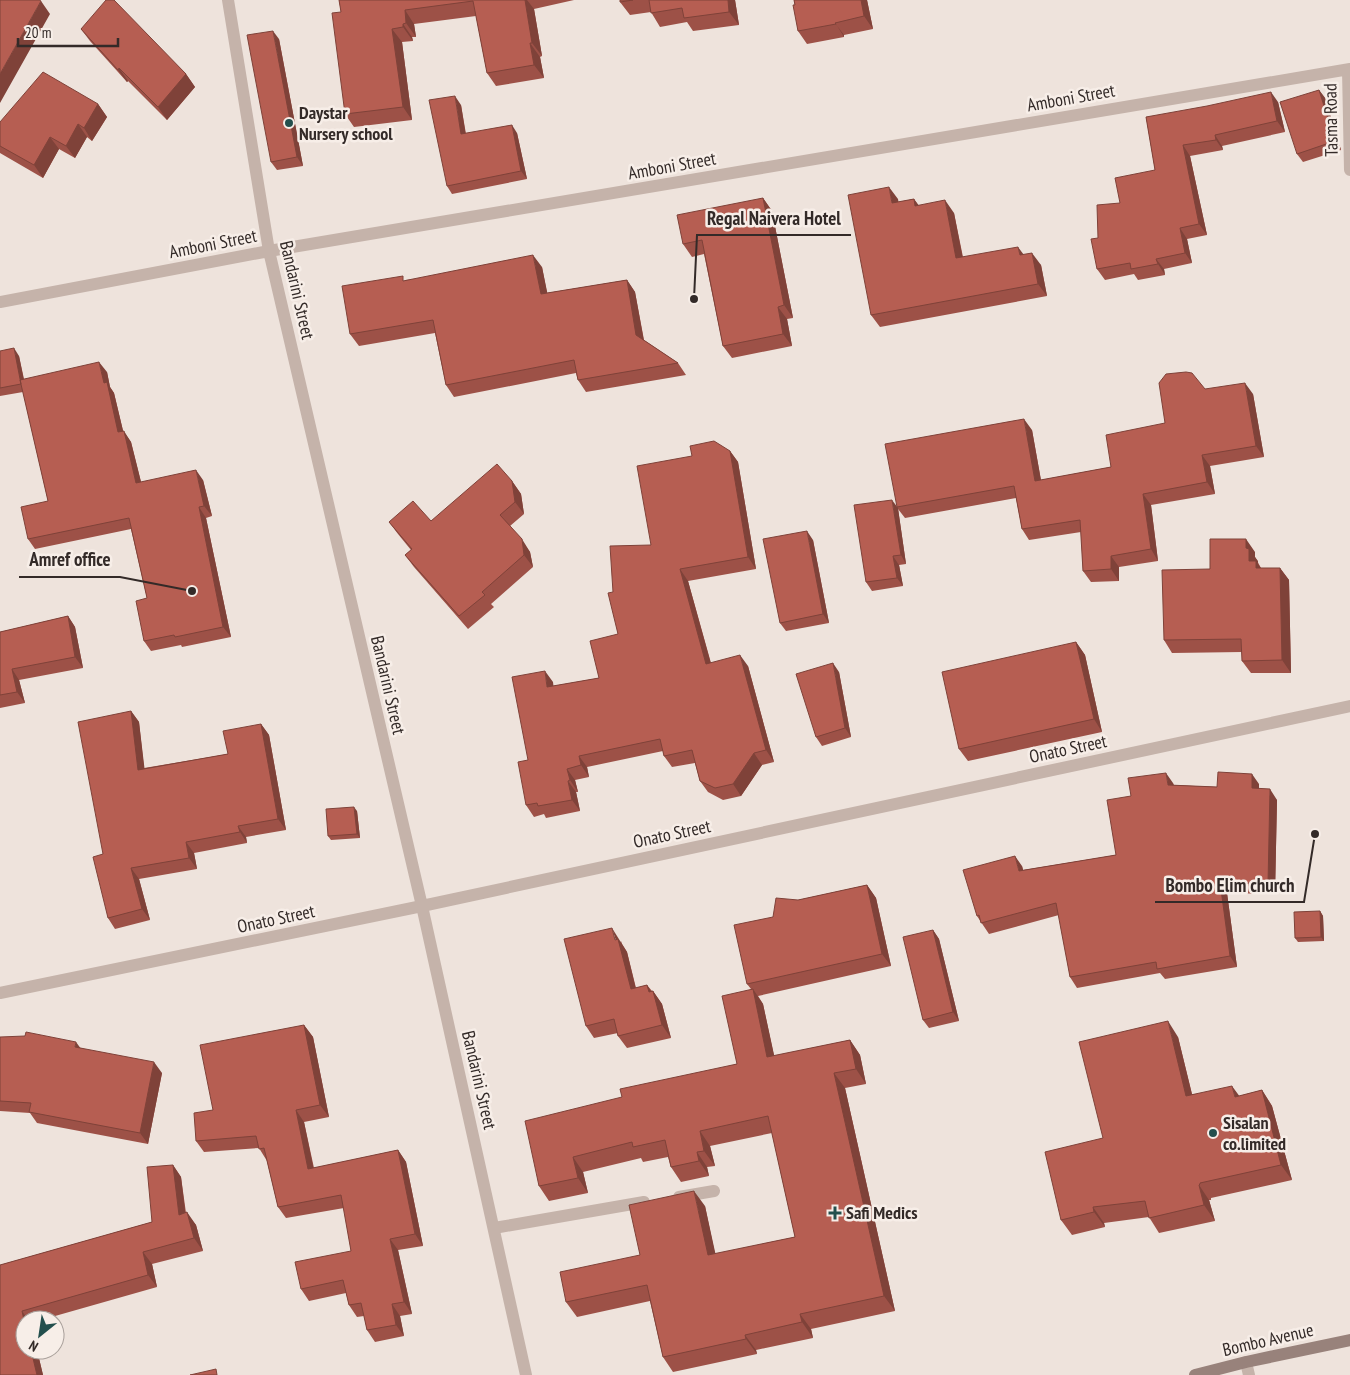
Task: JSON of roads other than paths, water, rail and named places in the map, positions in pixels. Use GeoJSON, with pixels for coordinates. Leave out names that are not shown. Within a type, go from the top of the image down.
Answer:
{"type":"FeatureCollection","features":[{"type":"Feature","properties":{"kind":"street","name":"Bandarini Street"},"geometry":{"type":"LineString","coordinates":[[228,0],[269,251],[422,906],[526,1375]]}},
{"type":"Feature","properties":{"kind":"street","name":"Amboni Street"},"geometry":{"type":"LineString","coordinates":[[0,302],[269,251],[1349,69]]}},
{"type":"Feature","properties":{"kind":"street","name":"Tasma Road"},"geometry":{"type":"LineString","coordinates":[[1349,69],[1350,170]]}},
{"type":"Feature","properties":{"kind":"street","name":"Onato Street"},"geometry":{"type":"LineString","coordinates":[[0,993],[422,906],[1350,706]]}},
{"type":"Feature","properties":{"kind":"street"},"geometry":{"type":"LineString","coordinates":[[494,1228],[714,1191]]}},
{"type":"Feature","properties":{"kind":"street","name":"Bombo Avenue"},"geometry":{"type":"LineString","coordinates":[[1194,1375],[1350,1340]]}},
{"type":"Feature","properties":{"kind":"street"},"geometry":{"type":"LineString","coordinates":[[1246,1362],[1250,1375]]}},
{"type":"Feature","properties":{"kind":"place","name":"Daystar Nursery school"},"geometry":{"type":"Point","coordinates":[289,123]}},
{"type":"Feature","properties":{"kind":"place","name":"Regal Naivera Hotel"},"geometry":{"type":"Point","coordinates":[694,299]}},
{"type":"Feature","properties":{"kind":"place","name":"Amref office"},"geometry":{"type":"Point","coordinates":[192,591]}},
{"type":"Feature","properties":{"kind":"place","name":"Bombo Elim church"},"geometry":{"type":"Point","coordinates":[1315,834]}},
{"type":"Feature","properties":{"kind":"place","name":"Sisalan co.limited"},"geometry":{"type":"Point","coordinates":[1213,1133]}},
{"type":"Feature","properties":{"kind":"place","name":"Safi Medics"},"geometry":{"type":"Point","coordinates":[835,1213]}}]}
